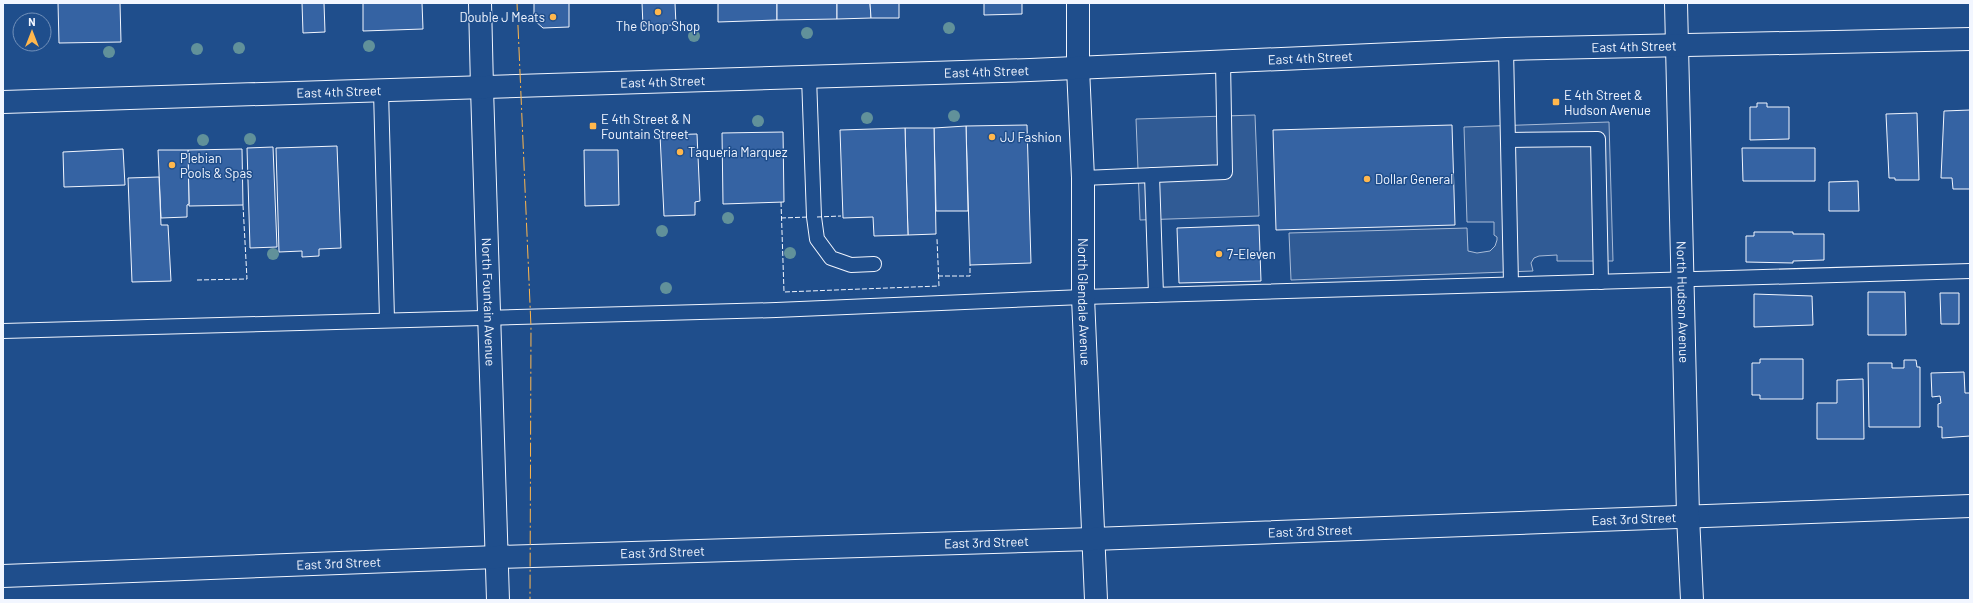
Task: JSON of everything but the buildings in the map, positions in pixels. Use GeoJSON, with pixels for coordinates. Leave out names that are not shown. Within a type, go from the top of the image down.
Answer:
{"type":"FeatureCollection","features":[{"type":"Feature","properties":{"kind":"street","name":"North Fountain Avenue"},"geometry":{"type":"LineString","coordinates":[[480,3],[498,600]]}},
{"type":"Feature","properties":{"kind":"street","name":"North Glendale Avenue"},"geometry":{"type":"LineString","coordinates":[[1078,3],[1078,68],[1083,178],[1083,297],[1096,600]]}},
{"type":"Feature","properties":{"kind":"street","name":"North Hudson Avenue"},"geometry":{"type":"LineString","coordinates":[[1676,3],[1688,516],[1692,600]]}},
{"type":"Feature","properties":{"kind":"street","name":"East 4th Street"},"geometry":{"type":"LineString","coordinates":[[3,102],[809,78],[1078,68],[1506,49],[1677,38],[1970,39]]}},
{"type":"Feature","properties":{"kind":"street","name":"East 3rd Street"},"geometry":{"type":"LineString","coordinates":[[3,576],[497,557],[1093,539],[1970,506]]}},
{"type":"Feature","properties":{"kind":"lane"},"geometry":{"type":"LineString","coordinates":[[1506,49],[1511,284]]}},
{"type":"Feature","properties":{"kind":"lane"},"geometry":{"type":"LineString","coordinates":[[1083,178],[1225,172],[1222,62]]}},
{"type":"Feature","properties":{"kind":"lane"},"geometry":{"type":"LineString","coordinates":[[809,78],[814,217],[817,239],[831,258],[851,265],[874,264]]}},
{"type":"Feature","properties":{"kind":"lane"},"geometry":{"type":"LineString","coordinates":[[381,90],[387,319]]}},
{"type":"Feature","properties":{"kind":"lane"},"geometry":{"type":"LineString","coordinates":[[1508,140],[1598,139],[1601,282]]}},
{"type":"Feature","properties":{"kind":"lane"},"geometry":{"type":"LineString","coordinates":[[1152,174],[1156,295]]}},
{"type":"Feature","properties":{"kind":"lane"},"geometry":{"type":"LineString","coordinates":[[3,331],[489,316],[776,310],[1083,297],[1970,271]]}},
{"type":"Feature","properties":{"kind":"shaded area"},"geometry":{"type":"Polygon","coordinates":[[[1255,115],[1259,216],[1140,220],[1136,119],[1255,115]]]}},
{"type":"Feature","properties":{"kind":"shaded area"},"geometry":{"type":"Polygon","coordinates":[[[1609,122],[1613,261],[1557,261],[1557,255],[1539,256],[1534,258],[1531,263],[1533,271],[1291,280],[1289,233],[1467,228],[1468,251],[1477,253],[1490,251],[1495,246],[1497,240],[1497,237],[1494,235],[1494,222],[1467,222],[1464,127],[1609,122]]]}},
{"type":"Feature","properties":{"kind":"fence"},"geometry":{"type":"LineString","coordinates":[[781,202],[784,292],[939,286],[937,239]]}},
{"type":"Feature","properties":{"kind":"fence"},"geometry":{"type":"LineString","coordinates":[[197,280],[247,279],[243,205]]}},
{"type":"Feature","properties":{"kind":"fence"},"geometry":{"type":"LineString","coordinates":[[817,217],[841,216]]}},
{"type":"Feature","properties":{"kind":"fence"},"geometry":{"type":"LineString","coordinates":[[781,218],[809,217]]}},
{"type":"Feature","properties":{"kind":"fence"},"geometry":{"type":"LineString","coordinates":[[938,276],[970,276],[970,265]]}},
{"type":"Feature","properties":{"kind":"power"},"geometry":{"type":"LineString","coordinates":[[517,3],[531,327],[530,600]]}},
{"type":"Feature","properties":{"kind":"place","name":"The Chop Shop"},"geometry":{"type":"Point","coordinates":[658,12]}},
{"type":"Feature","properties":{"kind":"place","name":"Double J Meats"},"geometry":{"type":"Point","coordinates":[553,17]}},
{"type":"Feature","properties":{"kind":"place","name":"E 4th Street & Hudson Avenue"},"geometry":{"type":"Point","coordinates":[1556,102]}},
{"type":"Feature","properties":{"kind":"place","name":"E 4th Street & N Fountain Street"},"geometry":{"type":"Point","coordinates":[593,126]}},
{"type":"Feature","properties":{"kind":"place","name":"JJ Fashion"},"geometry":{"type":"Point","coordinates":[992,137]}},
{"type":"Feature","properties":{"kind":"place","name":"Taqueria Marquez"},"geometry":{"type":"Point","coordinates":[680,152]}},
{"type":"Feature","properties":{"kind":"place","name":"Plebian Pools & Spas"},"geometry":{"type":"Point","coordinates":[172,165]}},
{"type":"Feature","properties":{"kind":"place","name":"Dollar General"},"geometry":{"type":"Point","coordinates":[1367,179]}},
{"type":"Feature","properties":{"kind":"place","name":"7-Eleven"},"geometry":{"type":"Point","coordinates":[1219,254]}}]}
